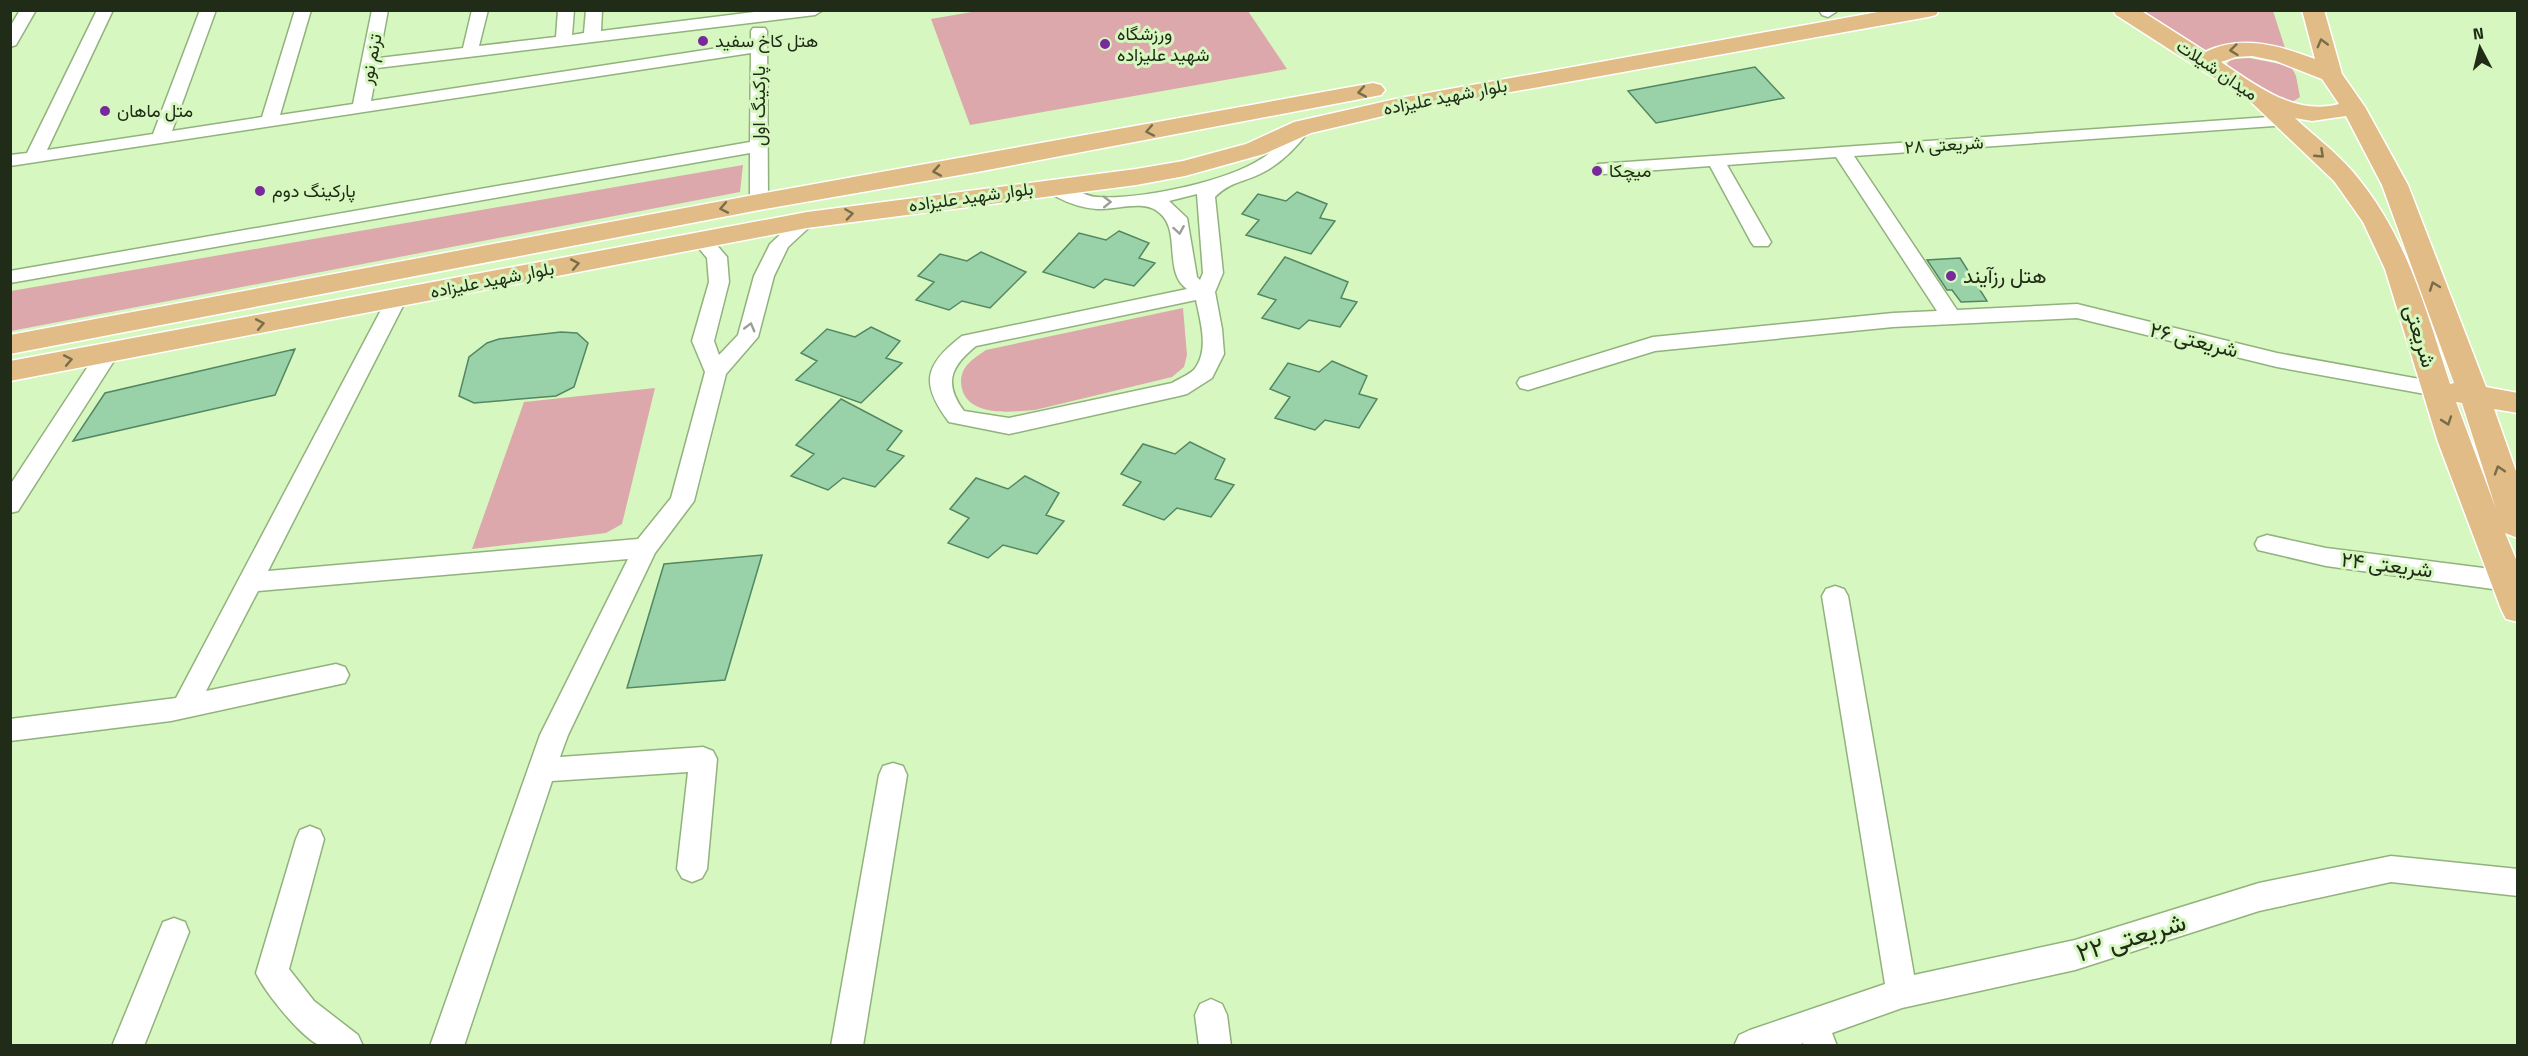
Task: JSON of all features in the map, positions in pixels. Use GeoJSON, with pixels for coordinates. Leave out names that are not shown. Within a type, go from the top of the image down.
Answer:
{"type":"FeatureCollection","features":[{"type":"Feature","properties":{"kind":"main road","name":"بلوار شهید علیزاده"},"geometry":{"type":"LineString","coordinates":[[10,371],[807,220],[1052,186],[1098,183],[1185,168],[1255,149],[1304,127],[1400,105],[1928,10]]}},
{"type":"Feature","properties":{"kind":"main road","name":"میدان شیلات"},"geometry":{"type":"LineString","coordinates":[[2124,10],[2205,61],[2261,100],[2304,113],[2323,114],[2344,111],[2353,107]]}},
{"type":"Feature","properties":{"kind":"main road"},"geometry":{"type":"LineString","coordinates":[[2313,10],[2330,74],[2353,107]]}},
{"type":"Feature","properties":{"kind":"main road","name":"بلوار شهید علیزاده"},"geometry":{"type":"LineString","coordinates":[[10,345],[759,202],[1312,101],[1829,11]]}},
{"type":"Feature","properties":{"kind":"main road"},"geometry":{"type":"LineString","coordinates":[[2205,61],[2224,51],[2257,50],[2289,57],[2330,74]]}},
{"type":"Feature","properties":{"kind":"main road","name":"شریعتی"},"geometry":{"type":"LineString","coordinates":[[2261,100],[2343,176],[2376,221],[2399,269],[2436,389],[2517,609]]}},
{"type":"Feature","properties":{"kind":"main road"},"geometry":{"type":"LineString","coordinates":[[1304,127],[1197,148],[1188,147],[1181,141],[1183,133],[1191,129],[1312,101]]}},
{"type":"Feature","properties":{"kind":"main road","name":"شریعتی"},"geometry":{"type":"LineString","coordinates":[[2353,107],[2395,185],[2470,384],[2517,526]]}},
{"type":"Feature","properties":{"kind":"main road"},"geometry":{"type":"LineString","coordinates":[[977,164],[1048,161],[1120,152],[1134,157],[1136,164],[1127,171],[1052,186]]}},
{"type":"Feature","properties":{"kind":"main road"},"geometry":{"type":"LineString","coordinates":[[2436,389],[2470,384],[2517,384]]}},
{"type":"Feature","properties":{"kind":"main road"},"geometry":{"type":"LineString","coordinates":[[2470,384],[2517,403]]}},
{"type":"Feature","properties":{"kind":"street"},"geometry":{"type":"LineString","coordinates":[[10,42],[28,10]]}},
{"type":"Feature","properties":{"kind":"street"},"geometry":{"type":"LineString","coordinates":[[34,158],[105,10]]}},
{"type":"Feature","properties":{"kind":"street"},"geometry":{"type":"LineString","coordinates":[[160,139],[208,10]]}},
{"type":"Feature","properties":{"kind":"street"},"geometry":{"type":"LineString","coordinates":[[269,122],[303,10]]}},
{"type":"Feature","properties":{"kind":"street","name":"ترنم نور"},"geometry":{"type":"LineString","coordinates":[[361,108],[380,10]]}},
{"type":"Feature","properties":{"kind":"street"},"geometry":{"type":"LineString","coordinates":[[470,51],[480,10]]}},
{"type":"Feature","properties":{"kind":"street"},"geometry":{"type":"LineString","coordinates":[[564,40],[567,10]]}},
{"type":"Feature","properties":{"kind":"street"},"geometry":{"type":"LineString","coordinates":[[592,37],[594,10]]}},
{"type":"Feature","properties":{"kind":"street"},"geometry":{"type":"LineString","coordinates":[[370,64],[759,14],[815,10]]}},
{"type":"Feature","properties":{"kind":"street","name":"پارکینگ اول"},"geometry":{"type":"LineString","coordinates":[[759,14],[759,202]]}},
{"type":"Feature","properties":{"kind":"street"},"geometry":{"type":"LineString","coordinates":[[10,161],[759,47]]}},
{"type":"Feature","properties":{"kind":"street","name":"شریعتی ۲۸"},"geometry":{"type":"LineString","coordinates":[[1604,168],[2283,122]]}},
{"type":"Feature","properties":{"kind":"street"},"geometry":{"type":"LineString","coordinates":[[1052,186],[1081,201],[1104,203],[1136,200],[1217,184],[1252,172],[1270,162],[1304,127]]}},
{"type":"Feature","properties":{"kind":"street"},"geometry":{"type":"LineString","coordinates":[[10,277],[759,146]]}},
{"type":"Feature","properties":{"kind":"street"},"geometry":{"type":"LineString","coordinates":[[1842,152],[1951,317]]}},
{"type":"Feature","properties":{"kind":"street"},"geometry":{"type":"LineString","coordinates":[[1716,160],[1761,242]]}},
{"type":"Feature","properties":{"kind":"street"},"geometry":{"type":"LineString","coordinates":[[1205,292],[969,341],[950,356],[940,377],[944,400],[957,417],[1009,426],[1179,389],[1204,373],[1213,354],[1212,329],[1205,292],[1213,273],[1205,196],[1217,184]]}},
{"type":"Feature","properties":{"kind":"street"},"geometry":{"type":"LineString","coordinates":[[1136,200],[1161,204],[1177,218],[1187,280],[1205,292]]}},
{"type":"Feature","properties":{"kind":"street"},"geometry":{"type":"LineString","coordinates":[[446,1046],[450,1040],[554,735],[645,548],[682,501],[716,372],[748,337],[764,276],[780,244],[807,220]]}},
{"type":"Feature","properties":{"kind":"street"},"geometry":{"type":"LineString","coordinates":[[702,240],[717,257],[719,282],[703,341],[716,372]]}},
{"type":"Feature","properties":{"kind":"street"},"geometry":{"type":"LineString","coordinates":[[185,707],[397,298]]}},
{"type":"Feature","properties":{"kind":"street","name":"شریعتی ۲۶"},"geometry":{"type":"LineString","coordinates":[[1528,383],[1653,344],[1893,320],[2078,311],[2277,360],[2436,389]]}},
{"type":"Feature","properties":{"kind":"street"},"geometry":{"type":"LineString","coordinates":[[10,505],[108,353]]}},
{"type":"Feature","properties":{"kind":"street","name":"شریعتی ۲۴"},"geometry":{"type":"LineString","coordinates":[[2267,544],[2326,558],[2507,581]]}},
{"type":"Feature","properties":{"kind":"street"},"geometry":{"type":"LineString","coordinates":[[251,582],[645,548]]}},
{"type":"Feature","properties":{"kind":"street"},"geometry":{"type":"LineString","coordinates":[[1835,596],[1902,993]]}},
{"type":"Feature","properties":{"kind":"street"},"geometry":{"type":"LineString","coordinates":[[10,730],[185,707],[336,675]]}},
{"type":"Feature","properties":{"kind":"street"},"geometry":{"type":"LineString","coordinates":[[542,770],[703,759],[692,869]]}},
{"type":"Feature","properties":{"kind":"street"},"geometry":{"type":"LineString","coordinates":[[847,1046],[893,775]]}},
{"type":"Feature","properties":{"kind":"street"},"geometry":{"type":"LineString","coordinates":[[310,839],[272,973],[303,1012],[347,1046]]}},
{"type":"Feature","properties":{"kind":"street","name":"شریعتی ۲۲"},"geometry":{"type":"LineString","coordinates":[[1750,1046],[1816,1035],[1902,993],[2075,955],[2259,897],[2391,869],[2517,884]]}},
{"type":"Feature","properties":{"kind":"street"},"geometry":{"type":"LineString","coordinates":[[128,1046],[174,932]]}},
{"type":"Feature","properties":{"kind":"shaded area","name":"ورزشگاه شهید علیزاده"},"geometry":{"type":"Polygon","coordinates":[[[983,10],[1248,11],[1287,69],[970,125],[931,19],[983,10]]]}},
{"type":"Feature","properties":{"kind":"shaded area"},"geometry":{"type":"Polygon","coordinates":[[[2132,11],[2273,11],[2287,54],[2254,45],[2231,44],[2209,48],[2199,54],[2132,11]]]}},
{"type":"Feature","properties":{"kind":"shaded area"},"geometry":{"type":"Polygon","coordinates":[[[2249,58],[2291,66],[2296,76],[2300,97],[2291,102],[2276,99],[2246,83],[2226,65],[2231,59],[2249,58]]]}},
{"type":"Feature","properties":{"kind":"shaded area"},"geometry":{"type":"Polygon","coordinates":[[[743,165],[740,192],[11,331],[11,291],[743,165]]]}},
{"type":"Feature","properties":{"kind":"shaded area"},"geometry":{"type":"Polygon","coordinates":[[[1183,308],[1187,355],[1184,367],[1172,377],[1025,411],[989,410],[970,402],[964,394],[961,382],[963,372],[969,363],[986,350],[1183,308]]]}},
{"type":"Feature","properties":{"kind":"shaded area"},"geometry":{"type":"Polygon","coordinates":[[[655,388],[622,524],[606,533],[472,549],[524,402],[655,388]]]}},
{"type":"Feature","properties":{"kind":"building"},"geometry":{"type":"Polygon","coordinates":[[[1755,67],[1784,98],[1656,123],[1628,91],[1755,67]]]}},
{"type":"Feature","properties":{"kind":"building"},"geometry":{"type":"Polygon","coordinates":[[[1297,192],[1327,204],[1320,218],[1335,221],[1311,254],[1246,235],[1259,220],[1242,214],[1258,194],[1286,201],[1297,192]]]}},
{"type":"Feature","properties":{"kind":"building"},"geometry":{"type":"Polygon","coordinates":[[[1119,231],[1149,243],[1139,258],[1155,263],[1134,286],[1105,279],[1094,288],[1043,272],[1079,233],[1106,240],[1119,231]]]}},
{"type":"Feature","properties":{"kind":"building"},"geometry":{"type":"Polygon","coordinates":[[[981,252],[1026,272],[990,308],[962,301],[949,310],[916,300],[934,282],[918,276],[940,254],[967,261],[981,252]]]}},
{"type":"Feature","properties":{"kind":"building"},"geometry":{"type":"Polygon","coordinates":[[[1285,257],[1348,282],[1341,298],[1357,302],[1340,327],[1309,320],[1299,329],[1262,318],[1276,300],[1258,294],[1285,257]]]}},
{"type":"Feature","properties":{"kind":"building","name":"هتل رزآیند"},"geometry":{"type":"Polygon","coordinates":[[[1960,258],[1987,301],[1961,302],[1952,290],[1947,290],[1927,260],[1960,258]]]}},
{"type":"Feature","properties":{"kind":"building"},"geometry":{"type":"Polygon","coordinates":[[[871,327],[900,341],[886,358],[902,363],[861,403],[796,380],[817,361],[801,353],[827,329],[855,337],[871,327]]]}},
{"type":"Feature","properties":{"kind":"building"},"geometry":{"type":"Polygon","coordinates":[[[561,332],[577,333],[588,343],[574,387],[556,396],[474,403],[459,396],[469,357],[487,343],[499,339],[561,332]]]}},
{"type":"Feature","properties":{"kind":"building"},"geometry":{"type":"Polygon","coordinates":[[[295,349],[275,395],[73,441],[105,393],[295,349]]]}},
{"type":"Feature","properties":{"kind":"building"},"geometry":{"type":"Polygon","coordinates":[[[1332,361],[1367,376],[1359,394],[1377,399],[1359,428],[1325,420],[1315,430],[1275,418],[1290,397],[1270,389],[1288,363],[1319,372],[1332,361]]]}},
{"type":"Feature","properties":{"kind":"building"},"geometry":{"type":"Polygon","coordinates":[[[841,399],[902,431],[887,450],[904,456],[875,487],[843,478],[828,490],[791,476],[814,454],[796,445],[841,399]]]}},
{"type":"Feature","properties":{"kind":"building"},"geometry":{"type":"Polygon","coordinates":[[[1190,442],[1225,459],[1215,479],[1234,485],[1211,517],[1177,508],[1164,520],[1123,505],[1141,482],[1121,474],[1143,444],[1175,454],[1190,442]]]}},
{"type":"Feature","properties":{"kind":"building"},"geometry":{"type":"Polygon","coordinates":[[[1025,476],[1059,493],[1046,515],[1064,521],[1037,554],[1003,545],[988,558],[948,543],[969,518],[950,509],[976,478],[1008,489],[1025,476]]]}},
{"type":"Feature","properties":{"kind":"building"},"geometry":{"type":"Polygon","coordinates":[[[762,555],[725,680],[627,688],[664,564],[762,555]]]}},
{"type":"Feature","properties":{"kind":"place","name":"هتل کاخ سفید"},"geometry":{"type":"Point","coordinates":[703,41]}},
{"type":"Feature","properties":{"kind":"place","name":"ورزشگاه شهید علیزاده"},"geometry":{"type":"Point","coordinates":[1105,44]}},
{"type":"Feature","properties":{"kind":"place","name":"متل ماهان"},"geometry":{"type":"Point","coordinates":[105,111]}},
{"type":"Feature","properties":{"kind":"place","name":"میچکا"},"geometry":{"type":"Point","coordinates":[1597,171]}},
{"type":"Feature","properties":{"kind":"place","name":"پارکینگ دوم"},"geometry":{"type":"Point","coordinates":[260,191]}},
{"type":"Feature","properties":{"kind":"place","name":"هتل رزآیند"},"geometry":{"type":"Point","coordinates":[1951,276]}}]}
